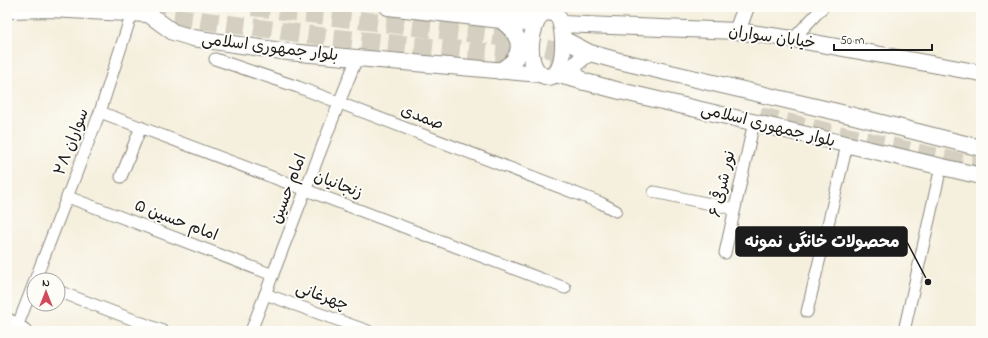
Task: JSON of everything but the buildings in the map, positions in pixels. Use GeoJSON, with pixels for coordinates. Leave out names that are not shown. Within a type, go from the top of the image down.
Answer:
{"type":"FeatureCollection","features":[{"type":"Feature","properties":{"kind":"main road"},"geometry":{"type":"LineString","coordinates":[[388,7],[447,10],[498,18],[538,16],[531,43],[532,56],[535,67],[547,74],[559,70],[561,64],[562,32]]}},
{"type":"Feature","properties":{"kind":"main road","name":"بلوار جمهوری اسلامی"},"geometry":{"type":"LineString","coordinates":[[510,7],[538,16],[551,12],[557,16],[562,32],[590,53],[981,148]]}},
{"type":"Feature","properties":{"kind":"main road"},"geometry":{"type":"LineString","coordinates":[[737,31],[746,7]]}},
{"type":"Feature","properties":{"kind":"main road"},"geometry":{"type":"LineString","coordinates":[[7,9],[50,8],[139,13]]}},
{"type":"Feature","properties":{"kind":"main road","name":"بلوار جمهوری اسلامی"},"geometry":{"type":"LineString","coordinates":[[139,13],[172,32],[193,38],[288,52],[547,74],[981,176]]}},
{"type":"Feature","properties":{"kind":"main road"},"geometry":{"type":"LineString","coordinates":[[498,18],[509,26],[519,41],[518,53],[511,64],[499,71]]}},
{"type":"Feature","properties":{"kind":"main road","name":"خیابان سواران"},"geometry":{"type":"LineString","coordinates":[[562,32],[737,31],[793,39],[981,73]]}},
{"type":"Feature","properties":{"kind":"main road"},"geometry":{"type":"LineString","coordinates":[[584,82],[578,78],[575,67],[577,62],[590,53]]}},
{"type":"Feature","properties":{"kind":"street"},"geometry":{"type":"LineString","coordinates":[[793,39],[823,7]]}},
{"type":"Feature","properties":{"kind":"street","name":"سواران ۲۸"},"geometry":{"type":"LineString","coordinates":[[38,272],[139,13]]}},
{"type":"Feature","properties":{"kind":"street","name":"صمدی"},"geometry":{"type":"LineString","coordinates":[[215,58],[298,87],[601,203],[616,211]]}},
{"type":"Feature","properties":{"kind":"street","name":"امام حسین"},"geometry":{"type":"LineString","coordinates":[[251,331],[357,58]]}},
{"type":"Feature","properties":{"kind":"street","name":"زنجانیان"},"geometry":{"type":"LineString","coordinates":[[100,112],[565,288]]}},
{"type":"Feature","properties":{"kind":"street","name":"نور شرقی ۶"},"geometry":{"type":"LineString","coordinates":[[724,253],[754,122]]}},
{"type":"Feature","properties":{"kind":"street"},"geometry":{"type":"LineString","coordinates":[[121,177],[141,127]]}},
{"type":"Feature","properties":{"kind":"street"},"geometry":{"type":"LineString","coordinates":[[807,312],[847,145]]}},
{"type":"Feature","properties":{"kind":"street"},"geometry":{"type":"LineString","coordinates":[[904,331],[941,167]]}},
{"type":"Feature","properties":{"kind":"street"},"geometry":{"type":"LineString","coordinates":[[654,192],[734,209]]}},
{"type":"Feature","properties":{"kind":"street","name":"امام حسین ۵"},"geometry":{"type":"LineString","coordinates":[[68,197],[273,275]]}},
{"type":"Feature","properties":{"kind":"street"},"geometry":{"type":"LineString","coordinates":[[66,294],[163,331]]}},
{"type":"Feature","properties":{"kind":"street","name":"چهرغانی"},"geometry":{"type":"LineString","coordinates":[[265,294],[368,331]]}},
{"type":"Feature","properties":{"kind":"street"},"geometry":{"type":"LineString","coordinates":[[16,326],[26,303]]}},
{"type":"Feature","properties":{"kind":"tunnel"},"geometry":{"type":"LineString","coordinates":[[252,7],[507,38],[597,62]]}},
{"type":"Feature","properties":{"kind":"tunnel"},"geometry":{"type":"LineString","coordinates":[[147,13],[327,37],[505,54],[575,73]]}},
{"type":"Feature","properties":{"kind":"tunnel"},"geometry":{"type":"LineString","coordinates":[[760,116],[981,167]]}},
{"type":"Feature","properties":{"kind":"place","name":"محصولات خانگی نمونه"},"geometry":{"type":"Point","coordinates":[928,282]}}]}
